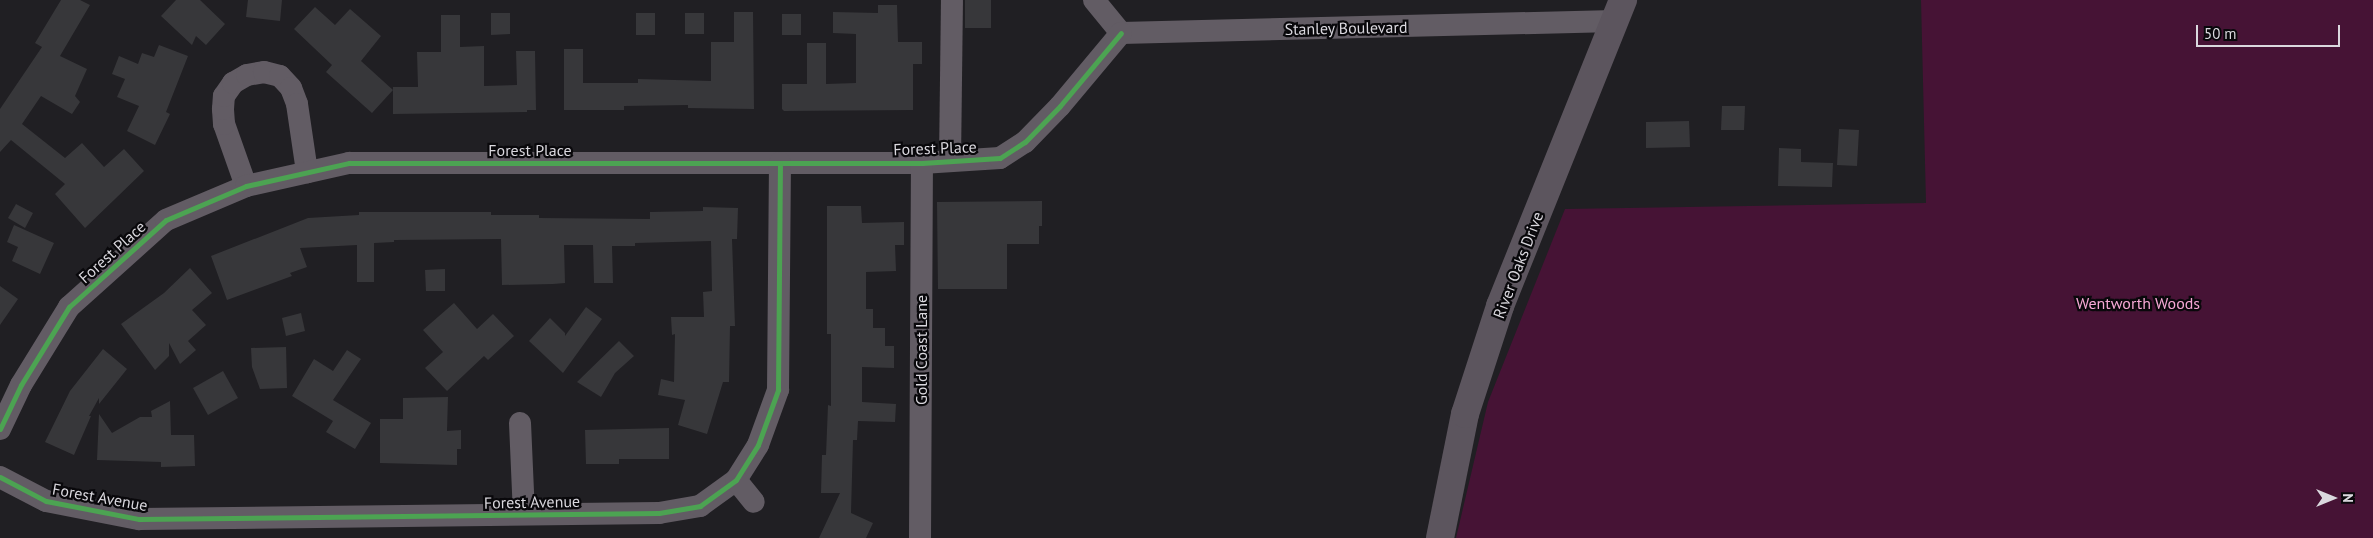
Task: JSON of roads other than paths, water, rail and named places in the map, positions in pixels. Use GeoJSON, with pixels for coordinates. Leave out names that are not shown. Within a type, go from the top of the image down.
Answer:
{"type":"FeatureCollection","features":[{"type":"Feature","properties":{"kind":"main road","name":"River Oaks Drive"},"geometry":{"type":"LineString","coordinates":[[1440,538],[1465,414],[1500,306],[1619,11]]}},
{"type":"Feature","properties":{"kind":"street"},"geometry":{"type":"LineString","coordinates":[[950,161],[952,0]]}},
{"type":"Feature","properties":{"kind":"street"},"geometry":{"type":"LineString","coordinates":[[1094,0],[1121,33]]}},
{"type":"Feature","properties":{"kind":"street","name":"Stanley Boulevard"},"geometry":{"type":"LineString","coordinates":[[1121,33],[1619,11]]}},
{"type":"Feature","properties":{"kind":"street","name":"Forest Place"},"geometry":{"type":"LineString","coordinates":[[0,429],[21,385],[69,307],[166,220],[246,186],[349,163],[922,163],[1000,158],[1025,142],[1060,106],[1121,33]]}},
{"type":"Feature","properties":{"kind":"street"},"geometry":{"type":"LineString","coordinates":[[246,186],[224,124],[223,109],[224,96],[233,82],[247,75],[264,72],[280,76],[291,88],[297,104],[307,172]]}},
{"type":"Feature","properties":{"kind":"street","name":"Forest Avenue"},"geometry":{"type":"LineString","coordinates":[[0,477],[46,501],[139,519],[659,513],[700,506],[736,480],[758,445],[778,390],[780,163]]}},
{"type":"Feature","properties":{"kind":"street","name":"Gold Coast Lane"},"geometry":{"type":"LineString","coordinates":[[920,538],[922,163]]}},
{"type":"Feature","properties":{"kind":"street"},"geometry":{"type":"LineString","coordinates":[[520,423],[524,514]]}},
{"type":"Feature","properties":{"kind":"street"},"geometry":{"type":"LineString","coordinates":[[736,480],[754,502]]}},
{"type":"Feature","properties":{"kind":"park label","name":"Wentworth Woods"},"geometry":{"type":"Point","coordinates":[2138,303]}}]}
